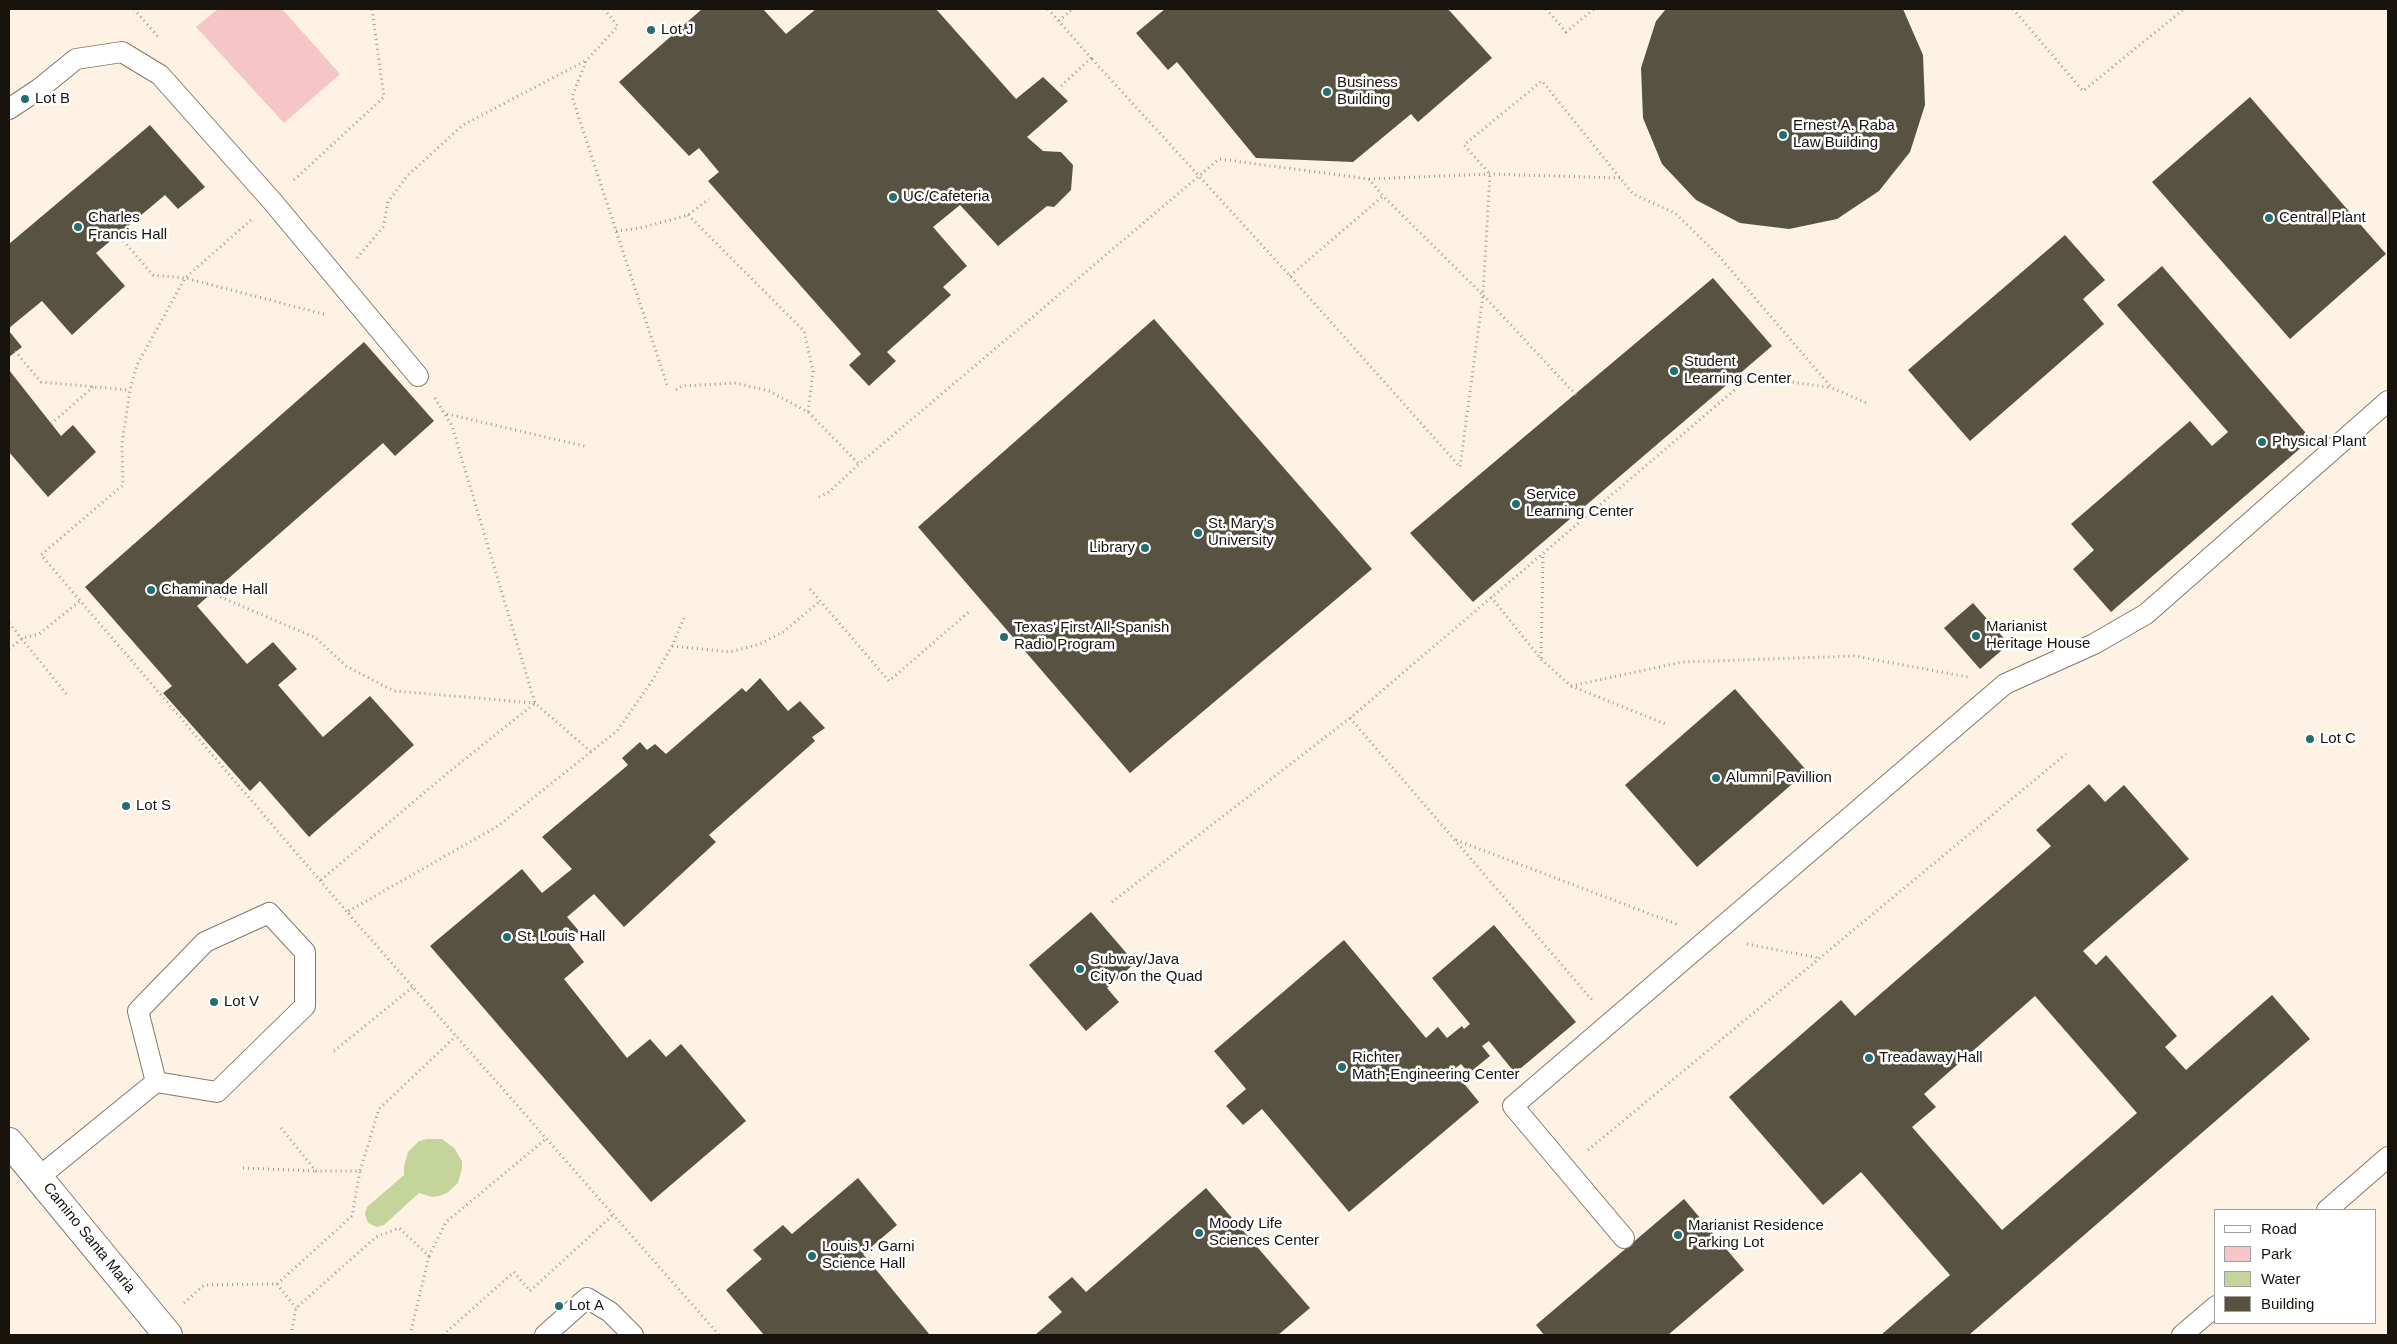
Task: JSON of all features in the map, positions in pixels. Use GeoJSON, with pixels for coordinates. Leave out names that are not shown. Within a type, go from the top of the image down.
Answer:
{"type":"FeatureCollection","features":[{"type":"Feature","properties":{"kind":"street","name":"Camino Santa Maria"},"geometry":{"type":"LineString","coordinates":[[9,1142],[164,1330]]}},
{"type":"Feature","properties":{"kind":"lane"},"geometry":{"type":"LineString","coordinates":[[9,109],[39,89],[76,59],[122,52],[160,75],[272,201],[418,376]]}},
{"type":"Feature","properties":{"kind":"lane"},"geometry":{"type":"LineString","coordinates":[[1624,1238],[1564,1169],[1513,1106],[2005,684],[2094,644],[2146,614],[2388,401]]}},
{"type":"Feature","properties":{"kind":"lane"},"geometry":{"type":"LineString","coordinates":[[39,1177],[156,1082],[217,1092],[305,1006],[305,952],[269,914],[205,942],[138,1011],[156,1082]]}},
{"type":"Feature","properties":{"kind":"lane"},"geometry":{"type":"LineString","coordinates":[[2328,1209],[2388,1157]]}},
{"type":"Feature","properties":{"kind":"lane"},"geometry":{"type":"LineString","coordinates":[[545,1335],[587,1298],[610,1312],[633,1335]]}},
{"type":"Feature","properties":{"kind":"lane"},"geometry":{"type":"LineString","coordinates":[[2182,1335],[2214,1308]]}},
{"type":"Feature","properties":{"kind":"path"},"geometry":{"type":"LineString","coordinates":[[372,9],[384,97],[272,201],[185,278],[137,364],[130,390],[122,444],[123,485],[41,555],[347,912],[719,1335]]}},
{"type":"Feature","properties":{"kind":"path"},"geometry":{"type":"LineString","coordinates":[[338,281],[383,227],[388,202],[407,176],[463,125],[586,61],[618,26],[604,9]]}},
{"type":"Feature","properties":{"kind":"path"},"geometry":{"type":"LineString","coordinates":[[1048,9],[1460,467],[1483,295],[1490,174],[1464,145],[1542,81],[1633,194],[1675,213],[1718,255],[1832,388]]}},
{"type":"Feature","properties":{"kind":"path"},"geometry":{"type":"LineString","coordinates":[[1059,21],[1072,9]]}},
{"type":"Feature","properties":{"kind":"path"},"geometry":{"type":"LineString","coordinates":[[1546,9],[1566,32],[1594,9]]}},
{"type":"Feature","properties":{"kind":"path"},"geometry":{"type":"LineString","coordinates":[[2013,9],[2083,91],[2184,9]]}},
{"type":"Feature","properties":{"kind":"path"},"geometry":{"type":"LineString","coordinates":[[1059,88],[1091,58]]}},
{"type":"Feature","properties":{"kind":"path"},"geometry":{"type":"LineString","coordinates":[[586,61],[572,97],[667,385]]}},
{"type":"Feature","properties":{"kind":"path"},"geometry":{"type":"LineString","coordinates":[[819,498],[1219,159],[1369,179],[1490,174],[1620,178]]}},
{"type":"Feature","properties":{"kind":"path"},"geometry":{"type":"LineString","coordinates":[[1369,179],[1383,196],[1483,295],[1576,395]]}},
{"type":"Feature","properties":{"kind":"path"},"geometry":{"type":"LineString","coordinates":[[1290,276],[1383,196]]}},
{"type":"Feature","properties":{"kind":"path"},"geometry":{"type":"LineString","coordinates":[[616,230],[640,228],[688,215],[709,199]]}},
{"type":"Feature","properties":{"kind":"path"},"geometry":{"type":"LineString","coordinates":[[688,215],[804,331],[813,371],[808,412]]}},
{"type":"Feature","properties":{"kind":"path"},"geometry":{"type":"LineString","coordinates":[[120,237],[153,275],[185,278],[380,329]]}},
{"type":"Feature","properties":{"kind":"path"},"geometry":{"type":"LineString","coordinates":[[16,351],[41,382],[130,390]]}},
{"type":"Feature","properties":{"kind":"path"},"geometry":{"type":"LineString","coordinates":[[1112,902],[1350,718],[1751,376],[1832,388],[1869,404]]}},
{"type":"Feature","properties":{"kind":"path"},"geometry":{"type":"LineString","coordinates":[[676,390],[682,386],[736,383],[768,392],[808,412],[859,464]]}},
{"type":"Feature","properties":{"kind":"path"},"geometry":{"type":"LineString","coordinates":[[51,424],[94,386]]}},
{"type":"Feature","properties":{"kind":"path"},"geometry":{"type":"LineString","coordinates":[[588,447],[446,414],[452,426],[535,703],[591,752]]}},
{"type":"Feature","properties":{"kind":"path"},"geometry":{"type":"LineString","coordinates":[[1541,659],[1543,554]]}},
{"type":"Feature","properties":{"kind":"path"},"geometry":{"type":"LineString","coordinates":[[810,589],[888,681],[971,610]]}},
{"type":"Feature","properties":{"kind":"path"},"geometry":{"type":"LineString","coordinates":[[211,593],[316,638],[346,666],[394,690],[535,703]]}},
{"type":"Feature","properties":{"kind":"path"},"geometry":{"type":"LineString","coordinates":[[1491,597],[1541,659],[1570,686],[1668,725]]}},
{"type":"Feature","properties":{"kind":"path"},"geometry":{"type":"LineString","coordinates":[[9,650],[23,638],[39,634],[80,601]]}},
{"type":"Feature","properties":{"kind":"path"},"geometry":{"type":"LineString","coordinates":[[672,646],[730,652],[760,644],[783,632],[820,601]]}},
{"type":"Feature","properties":{"kind":"path"},"geometry":{"type":"LineString","coordinates":[[347,912],[498,826],[618,731],[652,681],[672,646],[684,618]]}},
{"type":"Feature","properties":{"kind":"path"},"geometry":{"type":"LineString","coordinates":[[9,623],[68,696]]}},
{"type":"Feature","properties":{"kind":"path"},"geometry":{"type":"LineString","coordinates":[[1570,686],[1682,662],[1855,656],[2005,684]]}},
{"type":"Feature","properties":{"kind":"path"},"geometry":{"type":"LineString","coordinates":[[321,880],[450,770],[535,703]]}},
{"type":"Feature","properties":{"kind":"path"},"geometry":{"type":"LineString","coordinates":[[1350,718],[1610,1021]]}},
{"type":"Feature","properties":{"kind":"path"},"geometry":{"type":"LineString","coordinates":[[1564,1169],[2066,754]]}},
{"type":"Feature","properties":{"kind":"path"},"geometry":{"type":"LineString","coordinates":[[1455,840],[1712,937],[1819,958]]}},
{"type":"Feature","properties":{"kind":"path"},"geometry":{"type":"LineString","coordinates":[[334,1051],[413,987]]}},
{"type":"Feature","properties":{"kind":"path"},"geometry":{"type":"LineString","coordinates":[[164,1330],[204,1285],[277,1284],[352,1216],[360,1171],[379,1110],[456,1036]]}},
{"type":"Feature","properties":{"kind":"path"},"geometry":{"type":"LineString","coordinates":[[281,1128],[316,1171]]}},
{"type":"Feature","properties":{"kind":"path"},"geometry":{"type":"LineString","coordinates":[[410,1335],[429,1256],[446,1222],[546,1138]]}},
{"type":"Feature","properties":{"kind":"path"},"geometry":{"type":"LineString","coordinates":[[242,1168],[360,1171]]}},
{"type":"Feature","properties":{"kind":"path"},"geometry":{"type":"LineString","coordinates":[[443,1335],[514,1272],[530,1291],[614,1214]]}},
{"type":"Feature","properties":{"kind":"path"},"geometry":{"type":"LineString","coordinates":[[291,1335],[296,1308],[376,1237],[399,1228],[429,1256]]}},
{"type":"Feature","properties":{"kind":"path"},"geometry":{"type":"LineString","coordinates":[[277,1284],[296,1308]]}},
{"type":"Feature","properties":{"kind":"green space"},"geometry":{"type":"Polygon","coordinates":[[[218,9],[282,9],[340,74],[284,123],[196,27],[218,9]]]}},
{"type":"Feature","properties":{"kind":"water"},"geometry":{"type":"Polygon","coordinates":[[[442,1139],[454,1148],[462,1161],[458,1183],[447,1193],[439,1196],[432,1197],[419,1193],[384,1225],[377,1227],[368,1223],[365,1214],[367,1207],[404,1175],[404,1166],[408,1152],[419,1141],[442,1139]]]}},
{"type":"Feature","properties":{"kind":"building","name":"UC/Cafeteria"},"geometry":{"type":"Polygon","coordinates":[[[702,9],[763,9],[786,34],[816,9],[936,9],[1016,99],[1043,77],[1068,101],[1027,137],[1043,151],[1061,152],[1073,165],[1071,190],[1054,207],[1047,206],[998,246],[960,205],[933,227],[967,266],[943,287],[951,295],[887,352],[896,361],[869,386],[849,365],[861,354],[708,181],[719,172],[699,148],[689,156],[619,82],[702,9]]]}},
{"type":"Feature","properties":{"kind":"building","name":"Business Building"},"geometry":{"type":"Polygon","coordinates":[[[1165,9],[1448,9],[1492,58],[1418,122],[1411,114],[1353,162],[1256,158],[1177,62],[1168,70],[1136,33],[1165,9]]]}},
{"type":"Feature","properties":{"kind":"building","name":"Ernest A. Raba Law Building"},"geometry":{"type":"Polygon","coordinates":[[[1666,9],[1903,9],[1923,55],[1925,105],[1910,152],[1879,191],[1837,219],[1789,229],[1740,223],[1696,200],[1662,164],[1643,118],[1641,68],[1656,21],[1666,9]]]}},
{"type":"Feature","properties":{"kind":"building","name":"Central Plant"},"geometry":{"type":"Polygon","coordinates":[[[2250,97],[2386,254],[2290,339],[2152,182],[2250,97]]]}},
{"type":"Feature","properties":{"kind":"building","name":"Charles Francis Hall"},"geometry":{"type":"Polygon","coordinates":[[[150,125],[205,187],[178,209],[165,195],[96,253],[125,286],[72,335],[42,301],[9,328],[9,244],[150,125]]]}},
{"type":"Feature","properties":{"kind":"building"},"geometry":{"type":"Polygon","coordinates":[[[2065,235],[2105,280],[2083,299],[2104,324],[1970,441],[1908,370],[2065,235]]]}},
{"type":"Feature","properties":{"kind":"building","name":"Physical Plant"},"geometry":{"type":"Polygon","coordinates":[[[2162,266],[2311,439],[2111,612],[2073,569],[2094,550],[2071,524],[2190,421],[2212,446],[2228,432],[2117,305],[2162,266]]]}},
{"type":"Feature","properties":{"kind":"building"},"geometry":{"type":"Polygon","coordinates":[[[1713,278],[1772,346],[1473,602],[1410,533],[1713,278]]]}},
{"type":"Feature","properties":{"kind":"building","name":"Library"},"geometry":{"type":"Polygon","coordinates":[[[1154,319],[1372,569],[1130,773],[918,527],[1154,319]]]}},
{"type":"Feature","properties":{"kind":"building"},"geometry":{"type":"Polygon","coordinates":[[[9,331],[22,347],[9,357],[9,331]]]}},
{"type":"Feature","properties":{"kind":"building","name":"Chaminade Hall"},"geometry":{"type":"Polygon","coordinates":[[[364,342],[434,421],[395,456],[383,443],[197,606],[247,664],[273,642],[297,669],[278,685],[323,737],[370,696],[414,745],[309,837],[260,781],[250,791],[163,693],[172,686],[85,587],[364,342]]]}},
{"type":"Feature","properties":{"kind":"building"},"geometry":{"type":"Polygon","coordinates":[[[9,370],[61,436],[73,425],[96,452],[48,497],[9,452],[9,370]]]}},
{"type":"Feature","properties":{"kind":"building","name":"Marianist Heritage House"},"geometry":{"type":"Polygon","coordinates":[[[1973,603],[2009,644],[1980,669],[1944,628],[1973,603]]]}},
{"type":"Feature","properties":{"kind":"building","name":"St. Louis Hall"},"geometry":{"type":"Polygon","coordinates":[[[760,678],[788,711],[800,701],[825,728],[812,737],[815,741],[709,835],[716,842],[624,927],[594,894],[567,917],[579,931],[568,942],[584,962],[564,979],[627,1058],[650,1039],[666,1057],[681,1044],[746,1121],[651,1202],[430,946],[522,869],[542,893],[572,869],[542,837],[628,765],[622,758],[640,742],[647,750],[655,744],[666,754],[742,688],[746,692],[760,678]]]}},
{"type":"Feature","properties":{"kind":"building","name":"Alumni Pavillion"},"geometry":{"type":"Polygon","coordinates":[[[1735,689],[1807,771],[1697,867],[1625,785],[1735,689]]]}},
{"type":"Feature","properties":{"kind":"building","name":"Treadaway Hall"},"geometry":{"type":"Polygon","coordinates":[[[2089,784],[2105,802],[2124,785],[2189,859],[2083,951],[2096,965],[2106,955],[2177,1036],[2165,1047],[2186,1070],[2272,995],[2310,1039],[1969,1335],[1881,1335],[1950,1275],[1861,1172],[1823,1205],[1729,1097],[1841,1000],[1855,1016],[2051,846],[2036,830],[2089,784]],[[2035,996],[1924,1094],[1936,1107],[1912,1127],[2002,1230],[2137,1113],[2035,996]]]}},
{"type":"Feature","properties":{"kind":"building"},"geometry":{"type":"Polygon","coordinates":[[[1091,912],[1135,963],[1107,988],[1119,1002],[1086,1031],[1029,965],[1091,912]]]}},
{"type":"Feature","properties":{"kind":"building","name":"Richter Math-Engineering Center"},"geometry":{"type":"Polygon","coordinates":[[[1494,925],[1576,1022],[1515,1073],[1489,1041],[1482,1046],[1490,1056],[1469,1073],[1461,1064],[1453,1070],[1479,1102],[1349,1212],[1262,1109],[1243,1125],[1226,1106],[1246,1089],[1214,1051],[1344,940],[1426,1038],[1438,1027],[1447,1038],[1462,1026],[1464,1029],[1470,1024],[1432,978],[1494,925]]]}},
{"type":"Feature","properties":{"kind":"building","name":"Louis J. Garni Science Hall"},"geometry":{"type":"Polygon","coordinates":[[[858,1178],[897,1225],[863,1254],[930,1335],[764,1335],[726,1290],[762,1259],[753,1250],[783,1225],[792,1234],[858,1178]]]}},
{"type":"Feature","properties":{"kind":"building","name":"Moody Life Sciences Center"},"geometry":{"type":"Polygon","coordinates":[[[1206,1188],[1310,1308],[1278,1335],[1035,1335],[1062,1312],[1048,1297],[1072,1277],[1086,1292],[1206,1188]]]}},
{"type":"Feature","properties":{"kind":"building","name":"Marianist Residence Parking Lot"},"geometry":{"type":"Polygon","coordinates":[[[1684,1199],[1744,1270],[1668,1335],[1544,1335],[1536,1325],[1684,1199]]]}},
{"type":"Feature","properties":{"kind":"place","name":"Lot J"},"geometry":{"type":"Point","coordinates":[651,30]}},
{"type":"Feature","properties":{"kind":"place","name":"Business Building"},"geometry":{"type":"Point","coordinates":[1327,92]}},
{"type":"Feature","properties":{"kind":"place","name":"Lot B"},"geometry":{"type":"Point","coordinates":[25,99]}},
{"type":"Feature","properties":{"kind":"place","name":"Ernest A. Raba Law Building"},"geometry":{"type":"Point","coordinates":[1783,135]}},
{"type":"Feature","properties":{"kind":"place","name":"UC/Cafeteria"},"geometry":{"type":"Point","coordinates":[893,197]}},
{"type":"Feature","properties":{"kind":"place","name":"Central Plant"},"geometry":{"type":"Point","coordinates":[2269,218]}},
{"type":"Feature","properties":{"kind":"place","name":"Charles Francis Hall"},"geometry":{"type":"Point","coordinates":[78,227]}},
{"type":"Feature","properties":{"kind":"place","name":"Student Learning Center"},"geometry":{"type":"Point","coordinates":[1674,371]}},
{"type":"Feature","properties":{"kind":"place","name":"Physical Plant"},"geometry":{"type":"Point","coordinates":[2262,442]}},
{"type":"Feature","properties":{"kind":"place","name":"Service Learning Center"},"geometry":{"type":"Point","coordinates":[1516,504]}},
{"type":"Feature","properties":{"kind":"place","name":"St. Mary's University"},"geometry":{"type":"Point","coordinates":[1198,533]}},
{"type":"Feature","properties":{"kind":"place","name":"Library"},"geometry":{"type":"Point","coordinates":[1145,548]}},
{"type":"Feature","properties":{"kind":"place","name":"Chaminade Hall"},"geometry":{"type":"Point","coordinates":[151,590]}},
{"type":"Feature","properties":{"kind":"place","name":"Marianist Heritage House"},"geometry":{"type":"Point","coordinates":[1976,636]}},
{"type":"Feature","properties":{"kind":"place","name":"Texas' First All-Spanish Radio Program"},"geometry":{"type":"Point","coordinates":[1004,637]}},
{"type":"Feature","properties":{"kind":"place","name":"Lot C"},"geometry":{"type":"Point","coordinates":[2310,739]}},
{"type":"Feature","properties":{"kind":"place","name":"Alumni Pavillion"},"geometry":{"type":"Point","coordinates":[1716,778]}},
{"type":"Feature","properties":{"kind":"place","name":"Lot S"},"geometry":{"type":"Point","coordinates":[126,806]}},
{"type":"Feature","properties":{"kind":"place","name":"St. Louis Hall"},"geometry":{"type":"Point","coordinates":[507,937]}},
{"type":"Feature","properties":{"kind":"place","name":"Subway/Java City on the Quad"},"geometry":{"type":"Point","coordinates":[1080,969]}},
{"type":"Feature","properties":{"kind":"place","name":"Lot V"},"geometry":{"type":"Point","coordinates":[214,1002]}},
{"type":"Feature","properties":{"kind":"place","name":"Treadaway Hall"},"geometry":{"type":"Point","coordinates":[1869,1058]}},
{"type":"Feature","properties":{"kind":"place","name":"Richter Math-Engineering Center"},"geometry":{"type":"Point","coordinates":[1342,1067]}},
{"type":"Feature","properties":{"kind":"place","name":"Moody Life Sciences Center"},"geometry":{"type":"Point","coordinates":[1199,1233]}},
{"type":"Feature","properties":{"kind":"place","name":"Marianist Residence Parking Lot"},"geometry":{"type":"Point","coordinates":[1678,1235]}},
{"type":"Feature","properties":{"kind":"place","name":"Louis J. Garni Science Hall"},"geometry":{"type":"Point","coordinates":[812,1256]}},
{"type":"Feature","properties":{"kind":"place","name":"Lot A"},"geometry":{"type":"Point","coordinates":[559,1306]}}]}
